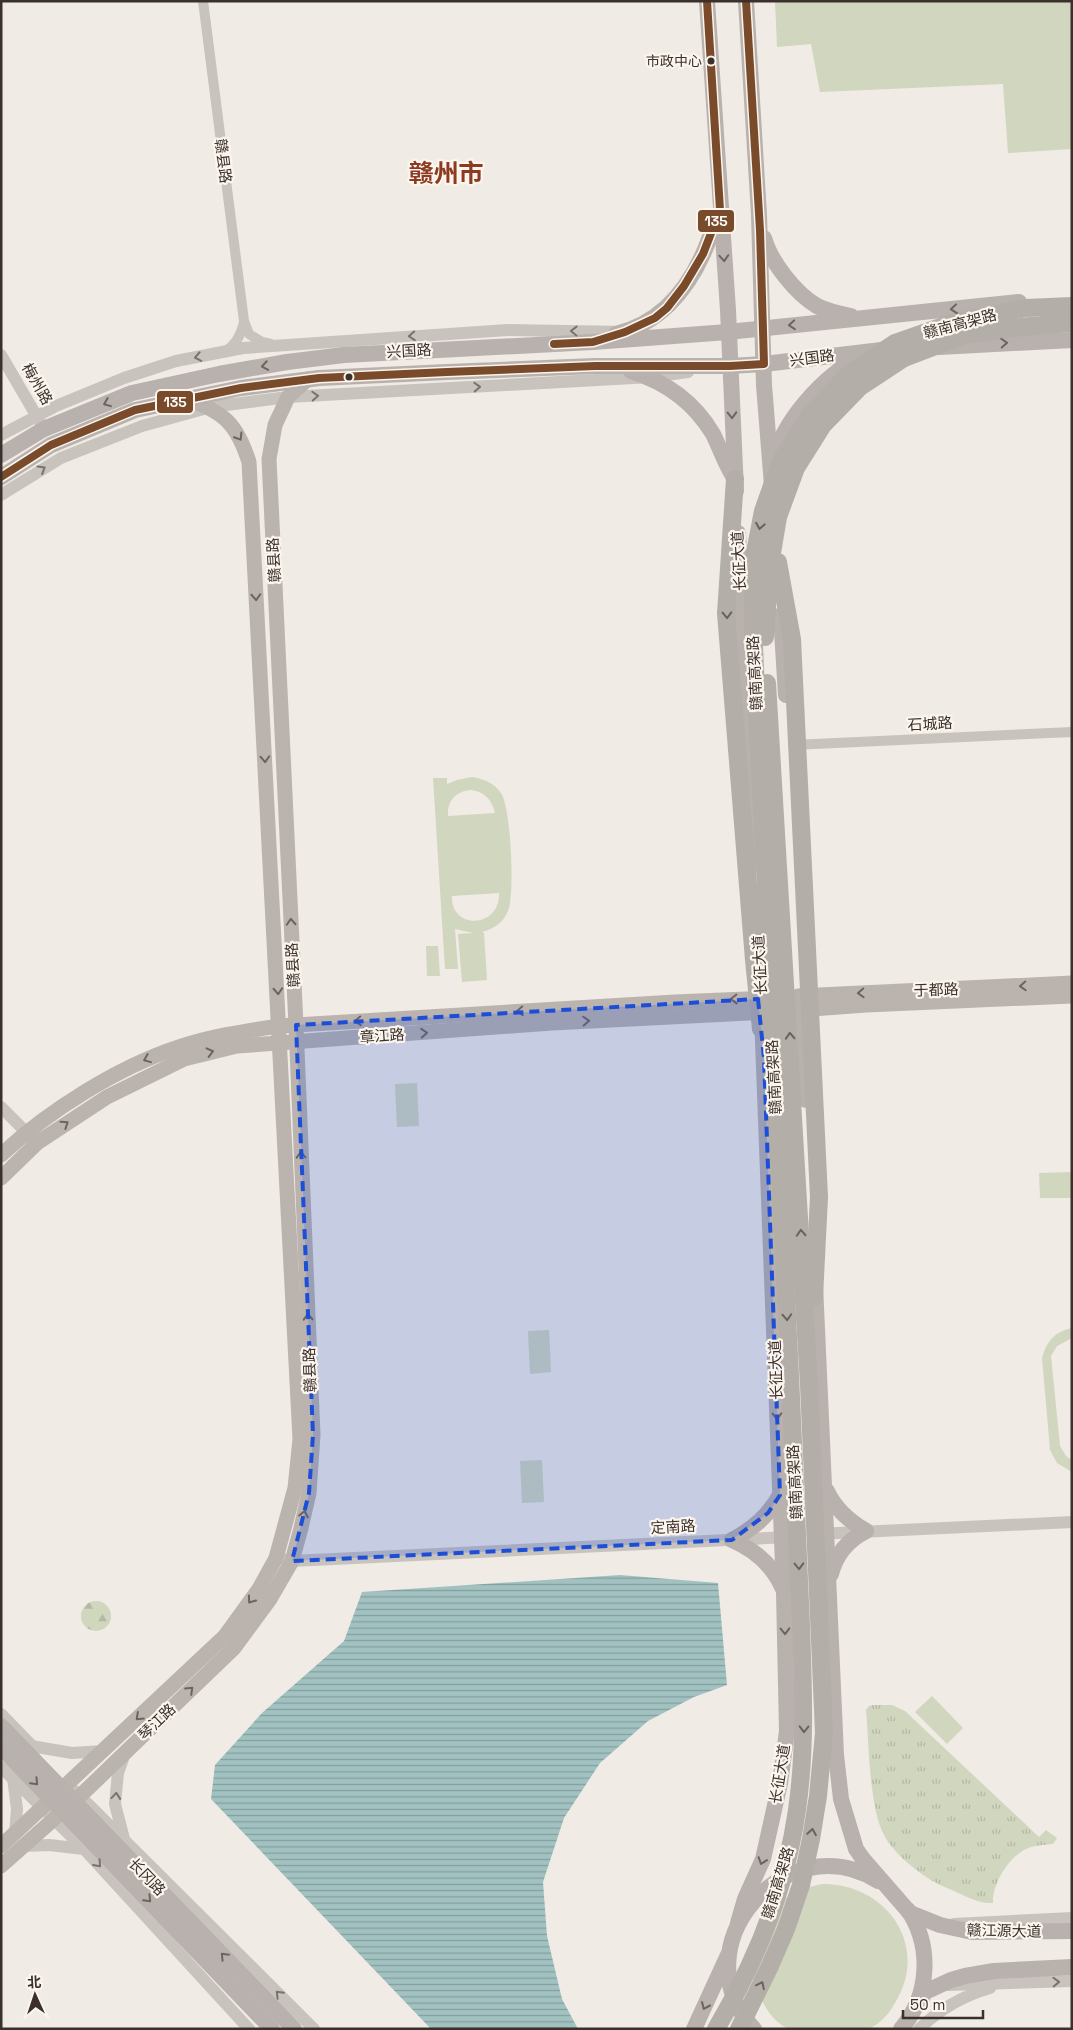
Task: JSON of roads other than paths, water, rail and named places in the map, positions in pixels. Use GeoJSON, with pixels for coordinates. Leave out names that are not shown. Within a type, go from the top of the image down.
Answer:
{"type":"FeatureCollection","features":[{"type":"Feature","properties":{"kind":"highway","name":"赣南高架路"},"geometry":{"type":"LineString","coordinates":[[716,2029],[742,1982],[777,1898],[797,1812],[804,1726],[798,1539],[753,627],[753,563],[763,511],[780,463],[808,417],[850,373],[895,344],[955,322],[1026,308],[1072,306]]}},
{"type":"Feature","properties":{"kind":"highway","name":"赣南高架路"},"geometry":{"type":"LineString","coordinates":[[739,2029],[770,1966],[801,1885],[818,1796],[824,1733],[809,1385],[764,628],[770,565],[778,517],[796,468],[823,425],[860,387],[904,358],[964,335],[1030,326],[1072,323]]}},
{"type":"Feature","properties":{"kind":"highway"},"geometry":{"type":"LineString","coordinates":[[735,479],[726,613],[754,960],[782,1228]]}},
{"type":"Feature","properties":{"kind":"highway"},"geometry":{"type":"LineString","coordinates":[[778,562],[792,639],[820,1197],[809,1385]]}},
{"type":"Feature","properties":{"kind":"main road","name":"长征大道"},"geometry":{"type":"LineString","coordinates":[[707,1],[730,366],[762,1006],[784,1592],[786,1731],[780,1783],[763,1859],[745,1899],[730,1951]]}},
{"type":"Feature","properties":{"kind":"main road"},"geometry":{"type":"LineString","coordinates":[[746,1],[759,215],[764,364],[790,746],[801,1003],[813,1205],[816,1332],[825,1488],[834,1721],[841,1798],[856,1849],[890,1889]]}},
{"type":"Feature","properties":{"kind":"main road"},"geometry":{"type":"LineString","coordinates":[[593,342],[642,326],[667,308],[697,267],[720,210]]}},
{"type":"Feature","properties":{"kind":"main road"},"geometry":{"type":"LineString","coordinates":[[759,215],[765,240],[774,262],[816,306],[843,314],[871,318],[886,317]]}},
{"type":"Feature","properties":{"kind":"main road","name":"兴国路"},"geometry":{"type":"LineString","coordinates":[[1,455],[40,422],[132,394],[219,374],[287,362],[344,354],[593,342],[728,332],[1072,298]]}},
{"type":"Feature","properties":{"kind":"main road","name":"兴国路"},"geometry":{"type":"LineString","coordinates":[[1,477],[51,445],[135,410],[241,388],[308,379],[595,366],[730,366],[764,364],[873,350],[1072,340]]}},
{"type":"Feature","properties":{"kind":"main road"},"geometry":{"type":"LineString","coordinates":[[771,473],[779,444],[805,403],[823,384],[843,368],[873,350]]}},
{"type":"Feature","properties":{"kind":"main road"},"geometry":{"type":"LineString","coordinates":[[595,366],[608,365],[651,377],[676,392],[697,412],[714,436],[725,462],[735,479]]}},
{"type":"Feature","properties":{"kind":"main road","name":"赣县路"},"geometry":{"type":"LineString","coordinates":[[292,1561],[309,1493],[313,1435],[297,1043],[269,458],[275,425],[288,397],[308,379]]}},
{"type":"Feature","properties":{"kind":"main road","name":"赣县路"},"geometry":{"type":"LineString","coordinates":[[186,399],[211,408],[232,426],[243,444],[249,462],[280,1026],[279,1043],[300,1439],[295,1488],[276,1558]]}},
{"type":"Feature","properties":{"kind":"main road","name":"于都路"},"geometry":{"type":"LineString","coordinates":[[801,1003],[1072,983]]}},
{"type":"Feature","properties":{"kind":"main road","name":"于都路"},"geometry":{"type":"LineString","coordinates":[[801,1003],[844,1006],[1072,996]]}},
{"type":"Feature","properties":{"kind":"main road","name":"章江路"},"geometry":{"type":"LineString","coordinates":[[1,1178],[32,1138],[101,1082],[141,1062],[180,1046],[233,1033],[280,1026],[665,1002],[762,1006]]}},
{"type":"Feature","properties":{"kind":"main road","name":"章江路"},"geometry":{"type":"LineString","coordinates":[[1,1155],[107,1096],[184,1059],[236,1046],[297,1043],[801,1003]]}},
{"type":"Feature","properties":{"kind":"main road"},"geometry":{"type":"LineString","coordinates":[[825,1488],[839,1511],[847,1519],[866,1531],[848,1544],[838,1556],[832,1571],[829,1587]]}},
{"type":"Feature","properties":{"kind":"main road"},"geometry":{"type":"LineString","coordinates":[[732,1540],[761,1521],[780,1496]]}},
{"type":"Feature","properties":{"kind":"main road"},"geometry":{"type":"LineString","coordinates":[[732,1540],[751,1549],[767,1563],[780,1582],[784,1592]]}},
{"type":"Feature","properties":{"kind":"main road","name":"琴江路"},"geometry":{"type":"LineString","coordinates":[[62,1801],[103,1751],[225,1636],[260,1589],[276,1558]]}},
{"type":"Feature","properties":{"kind":"main road","name":"琴江路"},"geometry":{"type":"LineString","coordinates":[[1,1866],[19,1840],[62,1801],[125,1753],[234,1648],[270,1599],[292,1561]]}},
{"type":"Feature","properties":{"kind":"main road","name":"长冈路"},"geometry":{"type":"LineString","coordinates":[[1,1726],[62,1801],[272,2029]]}},
{"type":"Feature","properties":{"kind":"main road","name":"长冈路"},"geometry":{"type":"LineString","coordinates":[[1,1747],[62,1801],[294,2029]]}},
{"type":"Feature","properties":{"kind":"main road","name":"琴江路"},"geometry":{"type":"LineString","coordinates":[[1,1846],[19,1840]]}},
{"type":"Feature","properties":{"kind":"main road"},"geometry":{"type":"LineString","coordinates":[[738,1923],[747,1907],[759,1894],[781,1878],[806,1869],[824,1867],[850,1870],[875,1879],[890,1889]]}},
{"type":"Feature","properties":{"kind":"main road","name":"赣江源大道"},"geometry":{"type":"LineString","coordinates":[[890,1889],[910,1913],[940,1925],[972,1932],[988,1933],[1072,1931]]}},
{"type":"Feature","properties":{"kind":"main road"},"geometry":{"type":"LineString","coordinates":[[903,1903],[917,1927],[925,1953],[925,1972],[922,1990],[908,2027]]}},
{"type":"Feature","properties":{"kind":"main road"},"geometry":{"type":"LineString","coordinates":[[694,2029],[730,1951]]}},
{"type":"Feature","properties":{"kind":"main road"},"geometry":{"type":"LineString","coordinates":[[730,1951],[729,1970],[732,1989],[739,2008],[754,2029]]}},
{"type":"Feature","properties":{"kind":"main road"},"geometry":{"type":"LineString","coordinates":[[908,2027],[925,1992],[958,1978],[979,1973],[1072,1967]]}},
{"type":"Feature","properties":{"kind":"street","name":"赣县路"},"geometry":{"type":"LineString","coordinates":[[203,1],[244,321]]}},
{"type":"Feature","properties":{"kind":"street"},"geometry":{"type":"LineString","coordinates":[[244,321],[249,334],[262,342],[276,345]]}},
{"type":"Feature","properties":{"kind":"street"},"geometry":{"type":"LineString","coordinates":[[224,352],[238,340],[244,321]]}},
{"type":"Feature","properties":{"kind":"street"},"geometry":{"type":"LineString","coordinates":[[1,435],[40,422],[124,378],[176,361],[224,352],[276,345],[508,330],[728,332]]}},
{"type":"Feature","properties":{"kind":"street","name":"梅州路"},"geometry":{"type":"LineString","coordinates":[[1,355],[40,422]]}},
{"type":"Feature","properties":{"kind":"street"},"geometry":{"type":"LineString","coordinates":[[1,495],[61,458],[142,426],[211,408],[288,397],[651,377],[730,366]]}},
{"type":"Feature","properties":{"kind":"street","name":"石城路"},"geometry":{"type":"LineString","coordinates":[[790,746],[1072,732]]}},
{"type":"Feature","properties":{"kind":"street"},"geometry":{"type":"LineString","coordinates":[[1,1106],[32,1138]]}},
{"type":"Feature","properties":{"kind":"street","name":"定南路"},"geometry":{"type":"LineString","coordinates":[[276,1558],[292,1561],[1072,1522]]}},
{"type":"Feature","properties":{"kind":"street"},"geometry":{"type":"LineString","coordinates":[[1,1714],[31,1746],[62,1801],[84,1848],[249,2029]]}},
{"type":"Feature","properties":{"kind":"street"},"geometry":{"type":"LineString","coordinates":[[31,1746],[72,1754],[103,1751]]}},
{"type":"Feature","properties":{"kind":"street"},"geometry":{"type":"LineString","coordinates":[[124,1839],[115,1804],[118,1773],[125,1753]]}},
{"type":"Feature","properties":{"kind":"street"},"geometry":{"type":"LineString","coordinates":[[1,1767],[13,1778],[62,1801],[124,1839],[314,2029]]}},
{"type":"Feature","properties":{"kind":"street"},"geometry":{"type":"LineString","coordinates":[[13,1778],[19,1840],[84,1848]]}},
{"type":"Feature","properties":{"kind":"street"},"geometry":{"type":"LineString","coordinates":[[940,1925],[1072,1918]]}},
{"type":"Feature","properties":{"kind":"street"},"geometry":{"type":"LineString","coordinates":[[938,1986],[1072,1981]]}},
{"type":"Feature","properties":{"kind":"street"},"geometry":{"type":"LineString","coordinates":[[908,2027],[958,2000],[1005,1983]]}},
{"type":"Feature","properties":{"kind":"water"},"geometry":{"type":"Polygon","coordinates":[[[620,1575],[718,1583],[727,1685],[694,1697],[648,1721],[600,1763],[564,1818],[543,1882],[547,1936],[562,1999],[578,2029],[431,2029],[211,1799],[215,1765],[262,1713],[344,1641],[362,1592],[620,1575]]]}},
{"type":"Feature","properties":{"kind":"place","name":"市政中心"},"geometry":{"type":"Point","coordinates":[711,61]}},
{"type":"Feature","properties":{"kind":"district","name":"赣州市"},"geometry":{"type":"Point","coordinates":[446,173]}}]}
